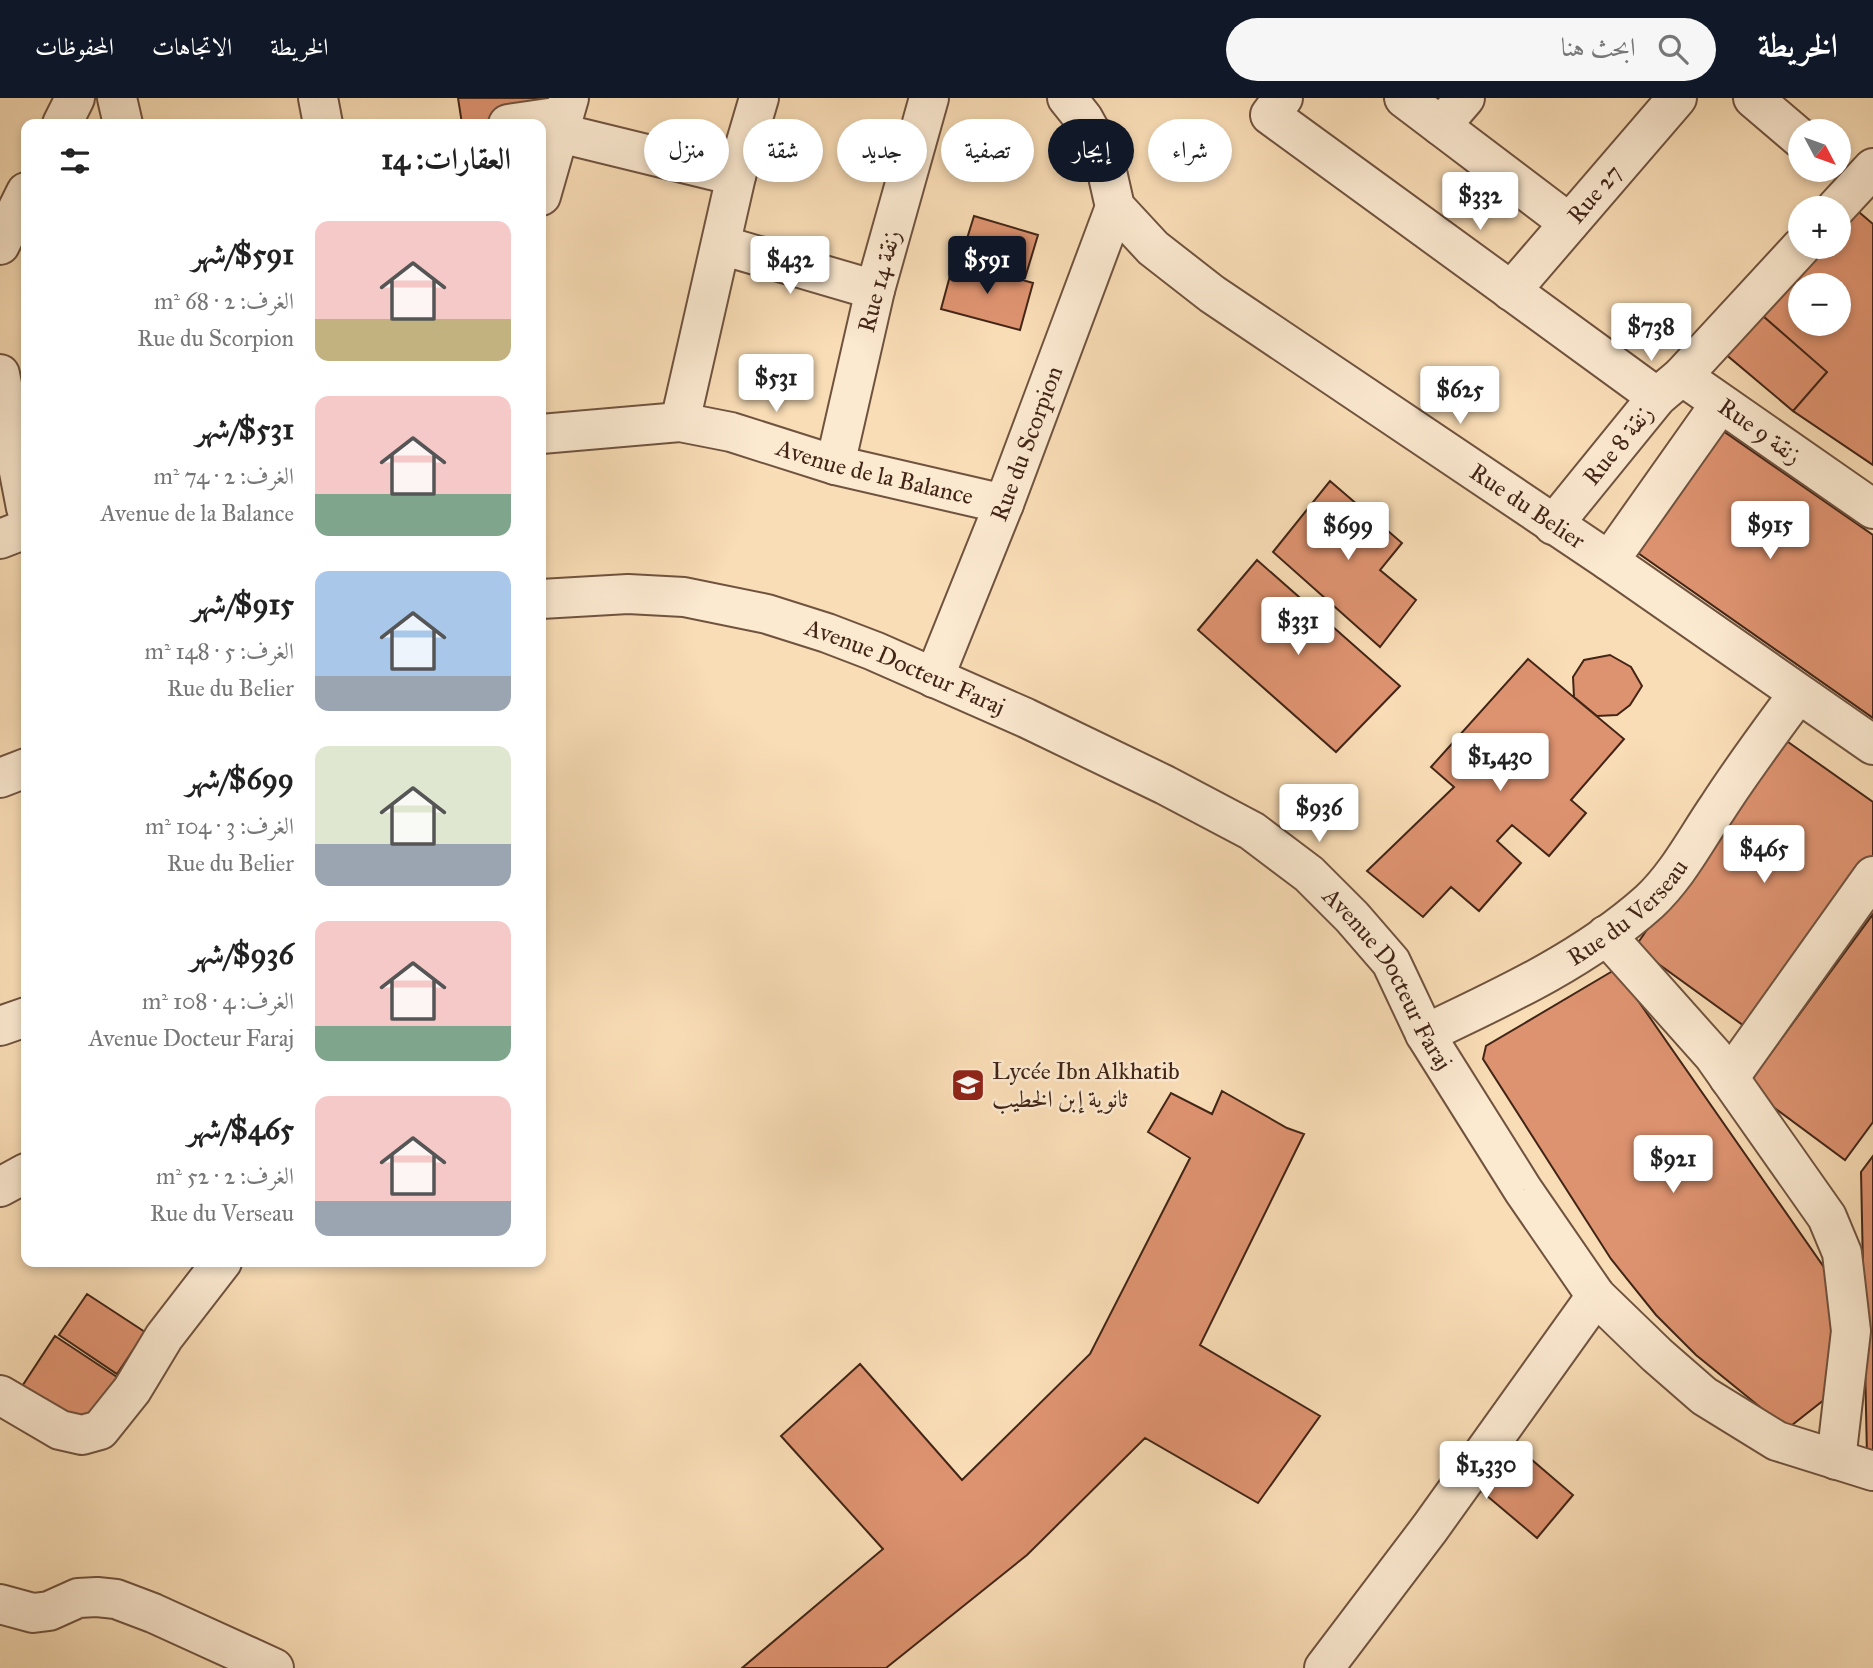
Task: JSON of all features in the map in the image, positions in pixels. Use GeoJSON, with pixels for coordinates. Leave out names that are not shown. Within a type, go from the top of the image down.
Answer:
{"type":"FeatureCollection","features":[{"type":"Feature","properties":{"kind":"street"},"geometry":{"type":"LineString","coordinates":[[64,119],[75,98]]}},
{"type":"Feature","properties":{"kind":"street"},"geometry":{"type":"LineString","coordinates":[[117,98],[121,119]]}},
{"type":"Feature","properties":{"kind":"street"},"geometry":{"type":"LineString","coordinates":[[318,98],[322,119]]}},
{"type":"Feature","properties":{"kind":"street"},"geometry":{"type":"LineString","coordinates":[[680,422],[736,176],[759,98]]}},
{"type":"Feature","properties":{"kind":"street","name":"Rue 14 زنقة"},"geometry":{"type":"LineString","coordinates":[[835,465],[876,290],[929,98]]}},
{"type":"Feature","properties":{"kind":"street"},"geometry":{"type":"LineString","coordinates":[[1067,98],[1083,118],[1103,154],[1115,207]]}},
{"type":"Feature","properties":{"kind":"street","name":"Rue 9 زنقة"},"geometry":{"type":"LineString","coordinates":[[1283,98],[1270,115],[1511,291],[1669,387],[1720,404],[1873,509]]}},
{"type":"Feature","properties":{"kind":"street"},"geometry":{"type":"LineString","coordinates":[[1404,98],[1453,112],[1569,223]]}},
{"type":"Feature","properties":{"kind":"street","name":"Rue 27"},"geometry":{"type":"LineString","coordinates":[[1511,291],[1677,98]]}},
{"type":"Feature","properties":{"kind":"street"},"geometry":{"type":"LineString","coordinates":[[1753,98],[1788,128]]}},
{"type":"Feature","properties":{"kind":"street"},"geometry":{"type":"LineString","coordinates":[[543,119],[564,116],[736,176]]}},
{"type":"Feature","properties":{"kind":"street"},"geometry":{"type":"LineString","coordinates":[[546,179],[564,116]]}},
{"type":"Feature","properties":{"kind":"street"},"geometry":{"type":"LineString","coordinates":[[0,245],[21,202]]}},
{"type":"Feature","properties":{"kind":"street","name":"Rue du Scorpion"},"geometry":{"type":"LineString","coordinates":[[934,678],[1004,504],[1115,207]]}},
{"type":"Feature","properties":{"kind":"street","name":"Rue du Belier"},"geometry":{"type":"LineString","coordinates":[[1115,207],[1153,248],[1212,294],[1609,561],[1873,746]]}},
{"type":"Feature","properties":{"kind":"street"},"geometry":{"type":"LineString","coordinates":[[721,245],[876,290]]}},
{"type":"Feature","properties":{"kind":"street","name":"Rue 8 زنقة"},"geometry":{"type":"LineString","coordinates":[[1553,525],[1669,387],[1790,259]]}},
{"type":"Feature","properties":{"kind":"street"},"geometry":{"type":"LineString","coordinates":[[0,374],[21,482]]}},
{"type":"Feature","properties":{"kind":"street"},"geometry":{"type":"LineString","coordinates":[[1609,561],[1720,404]]}},
{"type":"Feature","properties":{"kind":"street","name":"Avenue de la Balance"},"geometry":{"type":"LineString","coordinates":[[546,434],[680,422],[731,432],[835,465],[1004,504]]}},
{"type":"Feature","properties":{"kind":"street"},"geometry":{"type":"LineString","coordinates":[[0,539],[21,531]]}},
{"type":"Feature","properties":{"kind":"street","name":"Avenue Docteur Faraj"},"geometry":{"type":"LineString","coordinates":[[546,599],[628,594],[684,597],[766,614],[827,633],[1026,718],[1153,779],[1252,831],[1309,873],[1391,962],[1425,1034],[1523,1190],[1595,1296],[1704,1396],[1777,1441],[1873,1471]]}},
{"type":"Feature","properties":{"kind":"street","name":"Rue du Verseau"},"geometry":{"type":"LineString","coordinates":[[1425,1034],[1526,986],[1606,935],[1650,901],[1683,861],[1798,694]]}},
{"type":"Feature","properties":{"kind":"street"},"geometry":{"type":"LineString","coordinates":[[0,778],[21,770]]}},
{"type":"Feature","properties":{"kind":"street"},"geometry":{"type":"LineString","coordinates":[[1729,1078],[1873,876]]}},
{"type":"Feature","properties":{"kind":"street"},"geometry":{"type":"LineString","coordinates":[[1606,935],[1686,1022],[1827,1217],[1842,1252],[1851,1331],[1836,1460]]}},
{"type":"Feature","properties":{"kind":"street"},"geometry":{"type":"LineString","coordinates":[[0,1026],[21,1019]]}},
{"type":"Feature","properties":{"kind":"street"},"geometry":{"type":"LineString","coordinates":[[0,1187],[21,1176]]}},
{"type":"Feature","properties":{"kind":"street"},"geometry":{"type":"LineString","coordinates":[[0,1395],[60,1430],[82,1435],[100,1430],[116,1411],[164,1338],[218,1267]]}},
{"type":"Feature","properties":{"kind":"street"},"geometry":{"type":"LineString","coordinates":[[1324,1668],[1430,1528],[1595,1296]]}},
{"type":"Feature","properties":{"kind":"street"},"geometry":{"type":"LineString","coordinates":[[0,1604],[33,1614],[49,1611],[78,1598],[116,1599],[153,1612],[274,1668]]}},
{"type":"Feature","properties":{"kind":"building"},"geometry":{"type":"Polygon","coordinates":[[[458,98],[539,98],[542,117],[527,119],[461,119],[458,98]]]}},
{"type":"Feature","properties":{"kind":"building"},"geometry":{"type":"Polygon","coordinates":[[[1853,207],[1873,224],[1873,465],[1793,411],[1827,372],[1755,309],[1788,275],[1788,336],[1851,336],[1851,273],[1790,273],[1803,259],[1851,259],[1853,207]]]}},
{"type":"Feature","properties":{"kind":"building"},"geometry":{"type":"Polygon","coordinates":[[[974,216],[1038,235],[1025,278],[961,258],[974,216]]]}},
{"type":"Feature","properties":{"kind":"building"},"geometry":{"type":"Polygon","coordinates":[[[954,261],[1033,283],[1020,330],[941,309],[954,261]]]}},
{"type":"Feature","properties":{"kind":"building"},"geometry":{"type":"Polygon","coordinates":[[[1755,309],[1827,372],[1793,411],[1723,352],[1755,309]]]}},
{"type":"Feature","properties":{"kind":"building"},"geometry":{"type":"Polygon","coordinates":[[[1713,424],[1873,535],[1873,718],[1628,546],[1713,424]]]}},
{"type":"Feature","properties":{"kind":"building"},"geometry":{"type":"Polygon","coordinates":[[[1330,481],[1402,543],[1380,570],[1416,600],[1380,647],[1273,552],[1330,481]]]}},
{"type":"Feature","properties":{"kind":"building"},"geometry":{"type":"Polygon","coordinates":[[[1257,560],[1400,686],[1336,752],[1198,630],[1257,560]]]}},
{"type":"Feature","properties":{"kind":"building"},"geometry":{"type":"Polygon","coordinates":[[[1610,655],[1631,667],[1642,686],[1630,705],[1617,715],[1597,716],[1574,697],[1573,677],[1584,660],[1610,655]]]}},
{"type":"Feature","properties":{"kind":"building"},"geometry":{"type":"Polygon","coordinates":[[[1528,659],[1624,739],[1571,800],[1586,813],[1549,856],[1512,825],[1497,841],[1521,863],[1479,911],[1451,887],[1423,917],[1367,871],[1454,787],[1431,767],[1528,659]]]}},
{"type":"Feature","properties":{"kind":"building"},"geometry":{"type":"Polygon","coordinates":[[[1781,737],[1873,802],[1873,857],[1751,1031],[1635,947],[1781,737]]]}},
{"type":"Feature","properties":{"kind":"building"},"geometry":{"type":"Polygon","coordinates":[[[1873,914],[1873,1122],[1845,1160],[1746,1087],[1873,914]]]}},
{"type":"Feature","properties":{"kind":"building"},"geometry":{"type":"Polygon","coordinates":[[[1616,969],[1835,1283],[1834,1392],[1787,1429],[1696,1355],[1656,1315],[1611,1259],[1483,1059],[1486,1046],[1616,969]]]}},
{"type":"Feature","properties":{"kind":"building"},"geometry":{"type":"Polygon","coordinates":[[[1222,1091],[1287,1128],[1304,1134],[1200,1345],[1320,1416],[1258,1503],[1145,1438],[1027,1555],[886,1668],[742,1668],[883,1549],[781,1436],[860,1364],[962,1480],[1090,1354],[1190,1158],[1148,1132],[1171,1093],[1212,1114],[1222,1091]]]}},
{"type":"Feature","properties":{"kind":"building"},"geometry":{"type":"Polygon","coordinates":[[[1873,1156],[1873,1458],[1867,1456],[1861,1172],[1873,1156]]]}},
{"type":"Feature","properties":{"kind":"building"},"geometry":{"type":"Polygon","coordinates":[[[87,1294],[145,1332],[117,1374],[59,1335],[87,1294]]]}},
{"type":"Feature","properties":{"kind":"building"},"geometry":{"type":"Polygon","coordinates":[[[55,1336],[123,1381],[106,1407],[81,1420],[15,1397],[55,1336]]]}},
{"type":"Feature","properties":{"kind":"building"},"geometry":{"type":"Polygon","coordinates":[[[1511,1442],[1573,1495],[1537,1538],[1474,1485],[1511,1442]]]}},
{"type":"Feature","properties":{"kind":"place","name":"Lycée Ibn Alkhatib ثانوية إبن الخطيب"},"geometry":{"type":"Point","coordinates":[968,1085]}}]}
